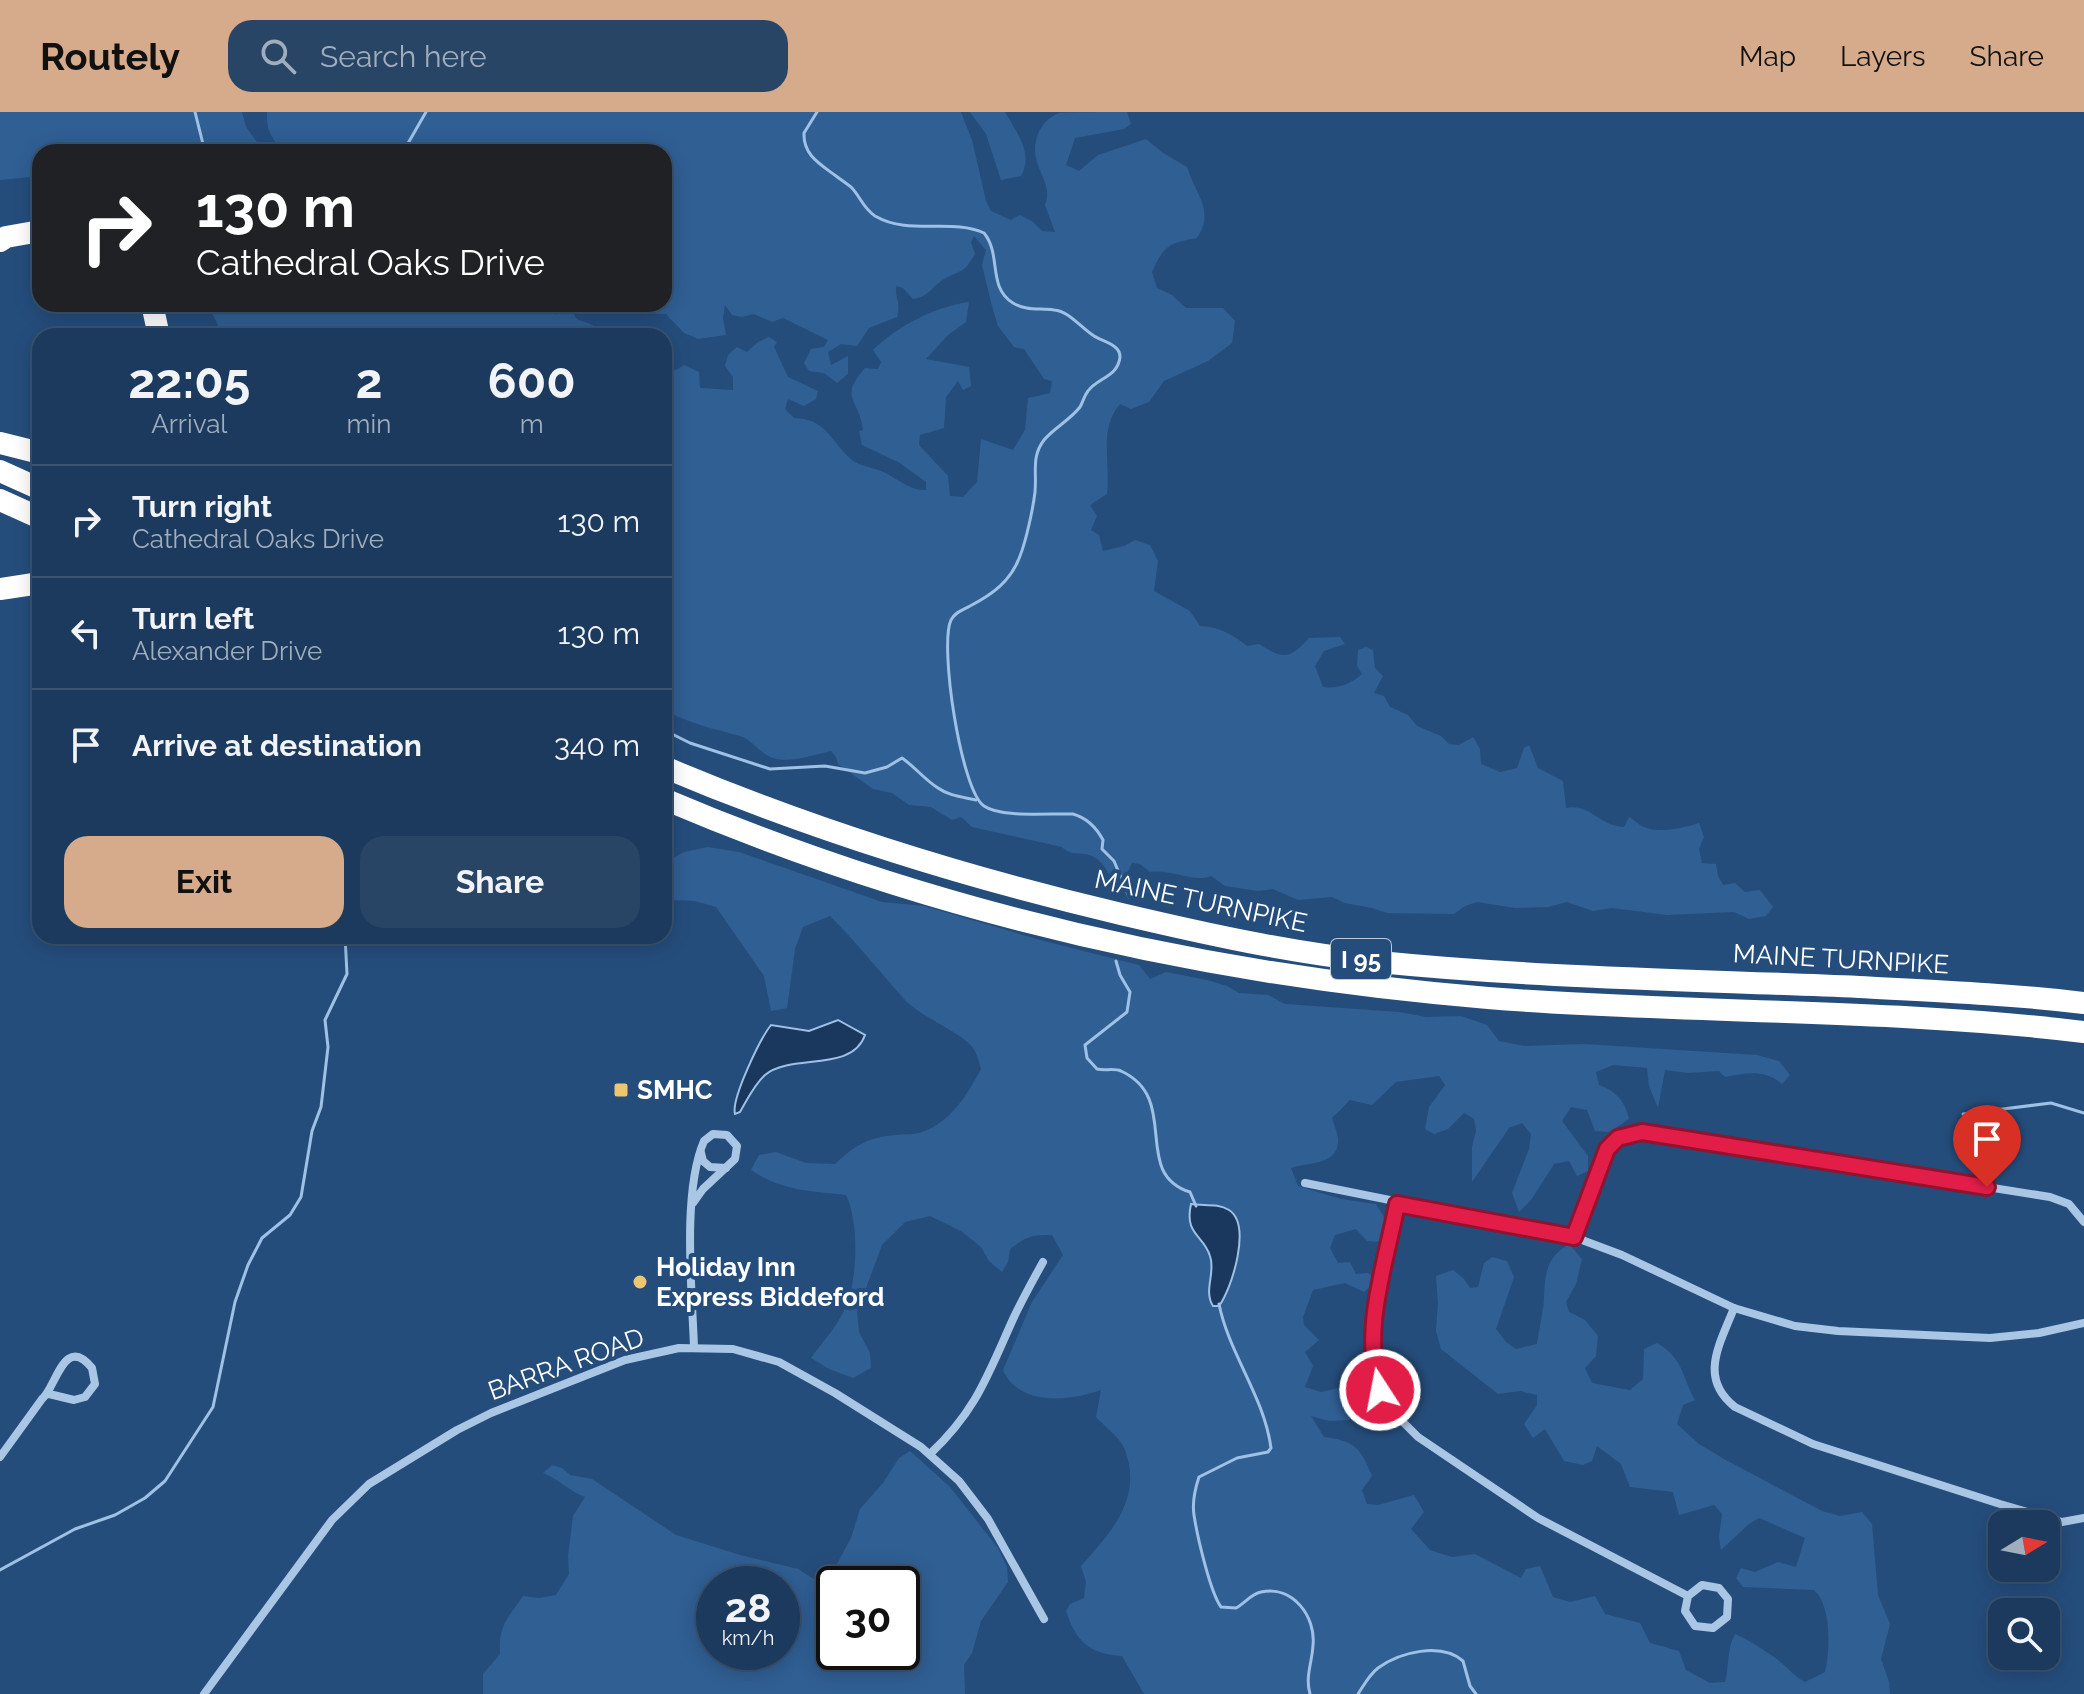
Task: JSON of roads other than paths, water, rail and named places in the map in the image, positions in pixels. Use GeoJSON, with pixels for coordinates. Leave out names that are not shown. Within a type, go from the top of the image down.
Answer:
{"type":"FeatureCollection","features":[{"type":"Feature","properties":{"kind":"highway"},"geometry":{"type":"LineString","coordinates":[[0,227],[32,219]]}},
{"type":"Feature","properties":{"kind":"highway"},"geometry":{"type":"LineString","coordinates":[[0,241],[32,232]]}},
{"type":"Feature","properties":{"kind":"highway"},"geometry":{"type":"LineString","coordinates":[[0,443],[32,451]]}},
{"type":"Feature","properties":{"kind":"highway"},"geometry":{"type":"LineString","coordinates":[[0,471],[32,485]]}},
{"type":"Feature","properties":{"kind":"highway"},"geometry":{"type":"LineString","coordinates":[[0,500],[32,514]]}},
{"type":"Feature","properties":{"kind":"highway"},"geometry":{"type":"LineString","coordinates":[[0,589],[32,584]]}},
{"type":"Feature","properties":{"kind":"highway","name":"MAINE TURNPIKE"},"geometry":{"type":"LineString","coordinates":[[672,770],[751,804],[954,872],[1182,929],[1265,945],[1376,961],[1488,970],[1942,991],[2084,1003]]}},
{"type":"Feature","properties":{"kind":"highway","name":"I 95"},"geometry":{"type":"LineString","coordinates":[[672,802],[846,869],[948,901],[1083,937],[1269,974],[1380,989],[1492,999],[1948,1021],[2084,1032]]}},
{"type":"Feature","properties":{"kind":"street"},"geometry":{"type":"LineString","coordinates":[[1574,1237],[1607,1149],[1618,1138],[1642,1132],[2050,1197],[2069,1204],[2084,1222]]}},
{"type":"Feature","properties":{"kind":"street"},"geometry":{"type":"LineString","coordinates":[[693,1203],[703,1189],[732,1164],[737,1149],[730,1136],[715,1133],[704,1141],[701,1152],[693,1203],[691,1230],[694,1347]]}},
{"type":"Feature","properties":{"kind":"street"},"geometry":{"type":"LineString","coordinates":[[701,1152],[703,1161],[713,1168],[725,1168],[732,1164]]}},
{"type":"Feature","properties":{"kind":"street"},"geometry":{"type":"LineString","coordinates":[[1305,1183],[1397,1204],[1574,1237],[1622,1255],[1734,1308],[1813,1329],[2005,1337],[2084,1323]]}},
{"type":"Feature","properties":{"kind":"street"},"geometry":{"type":"LineString","coordinates":[[1397,1204],[1372,1346],[1377,1382],[1393,1412],[1418,1437],[1538,1518],[1688,1596]]}},
{"type":"Feature","properties":{"kind":"street"},"geometry":{"type":"LineString","coordinates":[[930,1454],[948,1437],[983,1389],[1015,1315],[1043,1262]]}},
{"type":"Feature","properties":{"kind":"street"},"geometry":{"type":"LineString","coordinates":[[1734,1308],[1714,1364],[1717,1385],[1724,1398],[1735,1407],[1813,1444],[2000,1504],[2062,1522],[2084,1518]]}},
{"type":"Feature","properties":{"kind":"street","name":"BARRA ROAD"},"geometry":{"type":"LineString","coordinates":[[204,1694],[332,1520],[369,1484],[457,1430],[503,1408],[625,1360],[657,1351],[694,1347],[733,1349],[779,1362],[858,1407],[930,1454],[959,1481],[988,1519],[1044,1619]]}},
{"type":"Feature","properties":{"kind":"street"},"geometry":{"type":"LineString","coordinates":[[0,1457],[42,1399],[49,1394],[57,1371],[69,1359],[84,1360],[94,1371],[95,1384],[85,1397],[74,1400],[49,1394]]}},
{"type":"Feature","properties":{"kind":"street"},"geometry":{"type":"LineString","coordinates":[[1698,1586],[1716,1586],[1728,1599],[1727,1617],[1717,1627],[1698,1627],[1686,1614],[1688,1596],[1698,1586]]}},
{"type":"Feature","properties":{"kind":"waterway"},"geometry":{"type":"LineString","coordinates":[[195,112],[203,144]]}},
{"type":"Feature","properties":{"kind":"waterway"},"geometry":{"type":"LineString","coordinates":[[408,144],[426,112]]}},
{"type":"Feature","properties":{"kind":"waterway"},"geometry":{"type":"LineString","coordinates":[[817,112],[804,133],[809,153],[851,187],[871,213],[902,225],[958,227],[984,233],[992,251],[997,280],[1005,296],[1023,307],[1065,313],[1119,352],[1115,369],[1092,387],[1076,412],[1040,446],[1031,516],[1016,565],[994,591],[953,617],[948,635],[948,658],[954,717],[975,795],[992,810],[1073,814],[1083,818],[1103,840],[1102,849],[1114,861],[1129,897]]}},
{"type":"Feature","properties":{"kind":"waterway"},"geometry":{"type":"LineString","coordinates":[[672,734],[690,743],[770,769],[825,766],[865,773],[887,767],[902,758],[942,791],[976,800]]}},
{"type":"Feature","properties":{"kind":"waterway"},"geometry":{"type":"LineString","coordinates":[[0,1570],[75,1529],[115,1515],[145,1498],[165,1481],[213,1407],[235,1302],[248,1265],[262,1238],[290,1215],[301,1197],[312,1131],[321,1107],[328,1047],[325,1020],[347,974],[345,944]]}},
{"type":"Feature","properties":{"kind":"waterway"},"geometry":{"type":"LineString","coordinates":[[1116,961],[1130,992],[1127,1012],[1085,1045],[1087,1058],[1097,1069],[1121,1071],[1139,1083],[1149,1099],[1154,1117],[1162,1169],[1172,1182],[1190,1192],[1196,1206]]}},
{"type":"Feature","properties":{"kind":"waterway"},"geometry":{"type":"LineString","coordinates":[[1963,1114],[2051,1103],[2084,1113]]}},
{"type":"Feature","properties":{"kind":"waterway"},"geometry":{"type":"LineString","coordinates":[[1219,1304],[1230,1340],[1261,1411],[1271,1448],[1268,1452],[1237,1458],[1199,1477],[1193,1510],[1201,1549],[1221,1607],[1236,1608],[1257,1593],[1273,1591],[1283,1593],[1300,1605],[1313,1634],[1308,1676],[1310,1694]]}},
{"type":"Feature","properties":{"kind":"waterway"},"geometry":{"type":"LineString","coordinates":[[1358,1694],[1378,1668],[1397,1657],[1420,1651],[1444,1652],[1463,1661],[1470,1686],[1476,1694]]}},
{"type":"Feature","properties":{"kind":"place","name":"SMHC"},"geometry":{"type":"Point","coordinates":[621,1090]}},
{"type":"Feature","properties":{"kind":"place","name":"Holiday Inn Express Biddeford"},"geometry":{"type":"Point","coordinates":[640,1282]}}]}
